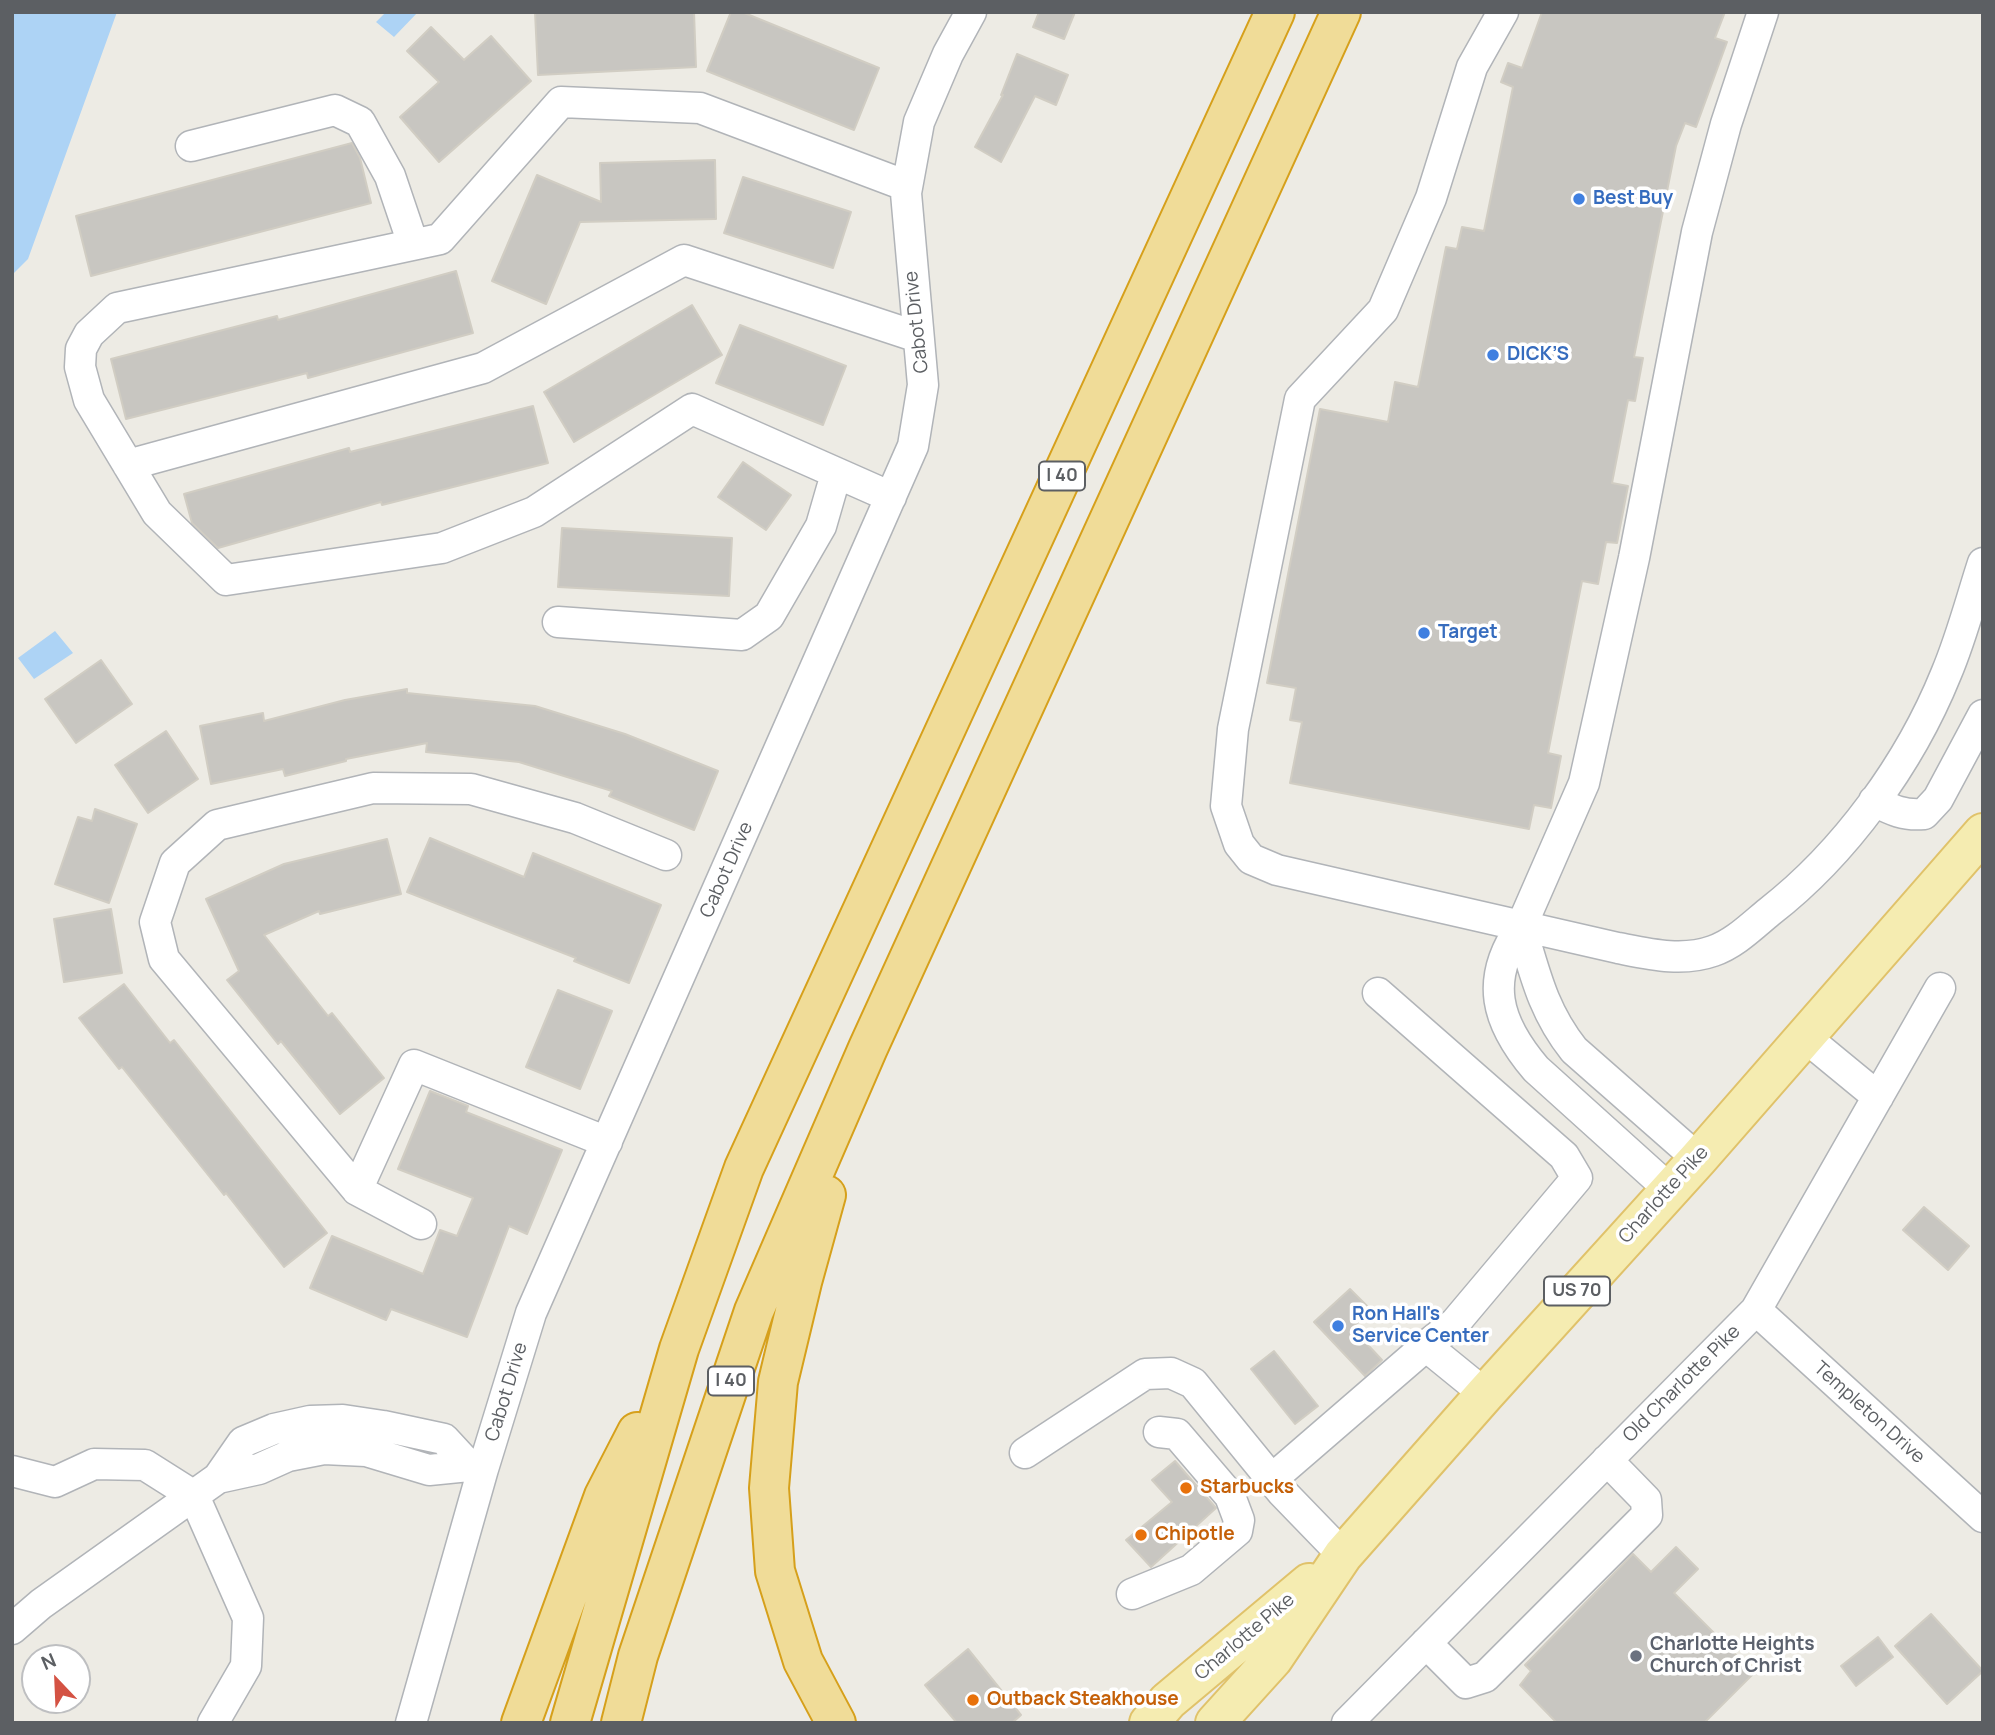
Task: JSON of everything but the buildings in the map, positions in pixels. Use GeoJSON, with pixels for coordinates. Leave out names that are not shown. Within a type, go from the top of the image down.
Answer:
{"type":"FeatureCollection","features":[{"type":"Feature","properties":{"kind":"highway","name":"I 40"},"geometry":{"type":"LineString","coordinates":[[570,1723],[679,1349],[744,1168],[1275,12]]}},
{"type":"Feature","properties":{"kind":"highway","name":"I 40"},"geometry":{"type":"LineString","coordinates":[[621,1723],[638,1656],[754,1311],[867,1048],[1340,12]]}},
{"type":"Feature","properties":{"kind":"highway"},"geometry":{"type":"LineString","coordinates":[[836,1723],[803,1661],[775,1571],[769,1489],[778,1382],[802,1282],[867,1048]]}},
{"type":"Feature","properties":{"kind":"highway"},"geometry":{"type":"LineString","coordinates":[[521,1723],[604,1496],[679,1349]]}},
{"type":"Feature","properties":{"kind":"main road","name":"Charlotte Pike"},"geometry":{"type":"LineString","coordinates":[[1215,1723],[1273,1659],[1343,1555],[1698,1159],[1983,834]]}},
{"type":"Feature","properties":{"kind":"main road","name":"Charlotte Pike"},"geometry":{"type":"LineString","coordinates":[[1149,1723],[1168,1701],[1343,1555]]}},
{"type":"Feature","properties":{"kind":"street","name":"Cabot Drive"},"geometry":{"type":"LineString","coordinates":[[411,1723],[476,1467],[531,1313],[913,446],[923,385],[906,193],[919,122],[948,54],[971,12]]}},
{"type":"Feature","properties":{"kind":"street"},"geometry":{"type":"LineString","coordinates":[[1503,12],[1472,66],[1432,198],[1383,310],[1300,399],[1233,729],[1226,806],[1239,844],[1251,859],[1277,870],[1521,928],[1665,957],[1712,952],[1730,943],[1793,894],[1839,846],[1874,801],[1905,755],[1946,675],[1983,563]]}},
{"type":"Feature","properties":{"kind":"street"},"geometry":{"type":"LineString","coordinates":[[1669,1189],[1536,1069],[1520,1050],[1501,1012],[1498,977],[1507,948],[1521,928],[1584,783],[1634,558],[1697,232],[1726,124],[1763,12]]}},
{"type":"Feature","properties":{"kind":"street"},"geometry":{"type":"LineString","coordinates":[[891,497],[692,409],[534,512],[442,548],[226,580],[158,513],[89,400],[80,367],[81,349],[89,334],[117,308],[440,239],[561,102],[700,108],[907,186]]}},
{"type":"Feature","properties":{"kind":"street"},"geometry":{"type":"LineString","coordinates":[[191,146],[335,110],[360,121],[390,176],[413,244]]}},
{"type":"Feature","properties":{"kind":"street"},"geometry":{"type":"LineString","coordinates":[[128,465],[483,368],[684,260],[918,337]]}},
{"type":"Feature","properties":{"kind":"street"},"geometry":{"type":"LineString","coordinates":[[558,622],[742,635],[769,616],[821,526],[836,474]]}},
{"type":"Feature","properties":{"kind":"street"},"geometry":{"type":"LineString","coordinates":[[1874,801],[1909,816],[1924,814],[1938,799],[1983,715]]}},
{"type":"Feature","properties":{"kind":"street"},"geometry":{"type":"LineString","coordinates":[[421,1224],[357,1190],[164,959],[155,922],[175,863],[217,825],[373,788],[471,789],[575,818],[666,855]]}},
{"type":"Feature","properties":{"kind":"street"},"geometry":{"type":"LineString","coordinates":[[1521,928],[1543,1000],[1563,1036],[1574,1050],[1698,1159]]}},
{"type":"Feature","properties":{"kind":"street","name":"Old Charlotte Pike"},"geometry":{"type":"LineString","coordinates":[[1347,1723],[1756,1310],[1940,988]]}},
{"type":"Feature","properties":{"kind":"street"},"geometry":{"type":"LineString","coordinates":[[1272,1479],[1455,1322],[1577,1178],[1564,1156],[1378,993]]}},
{"type":"Feature","properties":{"kind":"street"},"geometry":{"type":"LineString","coordinates":[[1805,1037],[1878,1097]]}},
{"type":"Feature","properties":{"kind":"street"},"geometry":{"type":"LineString","coordinates":[[357,1190],[414,1065],[607,1142]]}},
{"type":"Feature","properties":{"kind":"street","name":"Templeton Drive"},"geometry":{"type":"LineString","coordinates":[[1756,1310],[1983,1517]]}},
{"type":"Feature","properties":{"kind":"street"},"geometry":{"type":"LineString","coordinates":[[1426,1346],[1485,1394]]}},
{"type":"Feature","properties":{"kind":"street"},"geometry":{"type":"LineString","coordinates":[[1025,1453],[1145,1374],[1171,1373],[1193,1383],[1272,1479],[1343,1555]]}},
{"type":"Feature","properties":{"kind":"street"},"geometry":{"type":"LineString","coordinates":[[12,1629],[41,1604],[218,1478],[243,1442],[274,1429],[310,1421],[343,1420],[444,1439],[476,1467]]}},
{"type":"Feature","properties":{"kind":"street"},"geometry":{"type":"LineString","coordinates":[[1132,1594],[1191,1570],[1237,1531],[1239,1520],[1230,1496],[1177,1434],[1159,1432]]}},
{"type":"Feature","properties":{"kind":"street"},"geometry":{"type":"LineString","coordinates":[[1426,1643],[1466,1683],[1485,1676],[1647,1515],[1646,1500],[1607,1460]]}},
{"type":"Feature","properties":{"kind":"street"},"geometry":{"type":"LineString","coordinates":[[12,1471],[55,1482],[94,1464],[145,1465],[194,1496],[248,1618],[246,1666],[213,1723]]}},
{"type":"Feature","properties":{"kind":"water"},"geometry":{"type":"Polygon","coordinates":[[[12,12],[117,12],[28,259],[12,275],[12,12]]]}},
{"type":"Feature","properties":{"kind":"water"},"geometry":{"type":"Polygon","coordinates":[[[386,12],[418,12],[394,37],[376,22],[386,12]]]}},
{"type":"Feature","properties":{"kind":"water"},"geometry":{"type":"Polygon","coordinates":[[[55,631],[73,653],[34,679],[18,658],[55,631]]]}},
{"type":"Feature","properties":{"kind":"place","name":"Best Buy"},"geometry":{"type":"Point","coordinates":[1579,199]}},
{"type":"Feature","properties":{"kind":"place","name":"DICK’S"},"geometry":{"type":"Point","coordinates":[1493,355]}},
{"type":"Feature","properties":{"kind":"place","name":"Target"},"geometry":{"type":"Point","coordinates":[1424,633]}},
{"type":"Feature","properties":{"kind":"place","name":"Ron Hall's Service Center"},"geometry":{"type":"Point","coordinates":[1338,1326]}},
{"type":"Feature","properties":{"kind":"place","name":"Starbucks"},"geometry":{"type":"Point","coordinates":[1186,1488]}},
{"type":"Feature","properties":{"kind":"place","name":"Chipotle"},"geometry":{"type":"Point","coordinates":[1141,1535]}},
{"type":"Feature","properties":{"kind":"place","name":"Charlotte Heights Church of Christ"},"geometry":{"type":"Point","coordinates":[1636,1656]}},
{"type":"Feature","properties":{"kind":"place","name":"Outback Steakhouse"},"geometry":{"type":"Point","coordinates":[973,1700]}}]}
